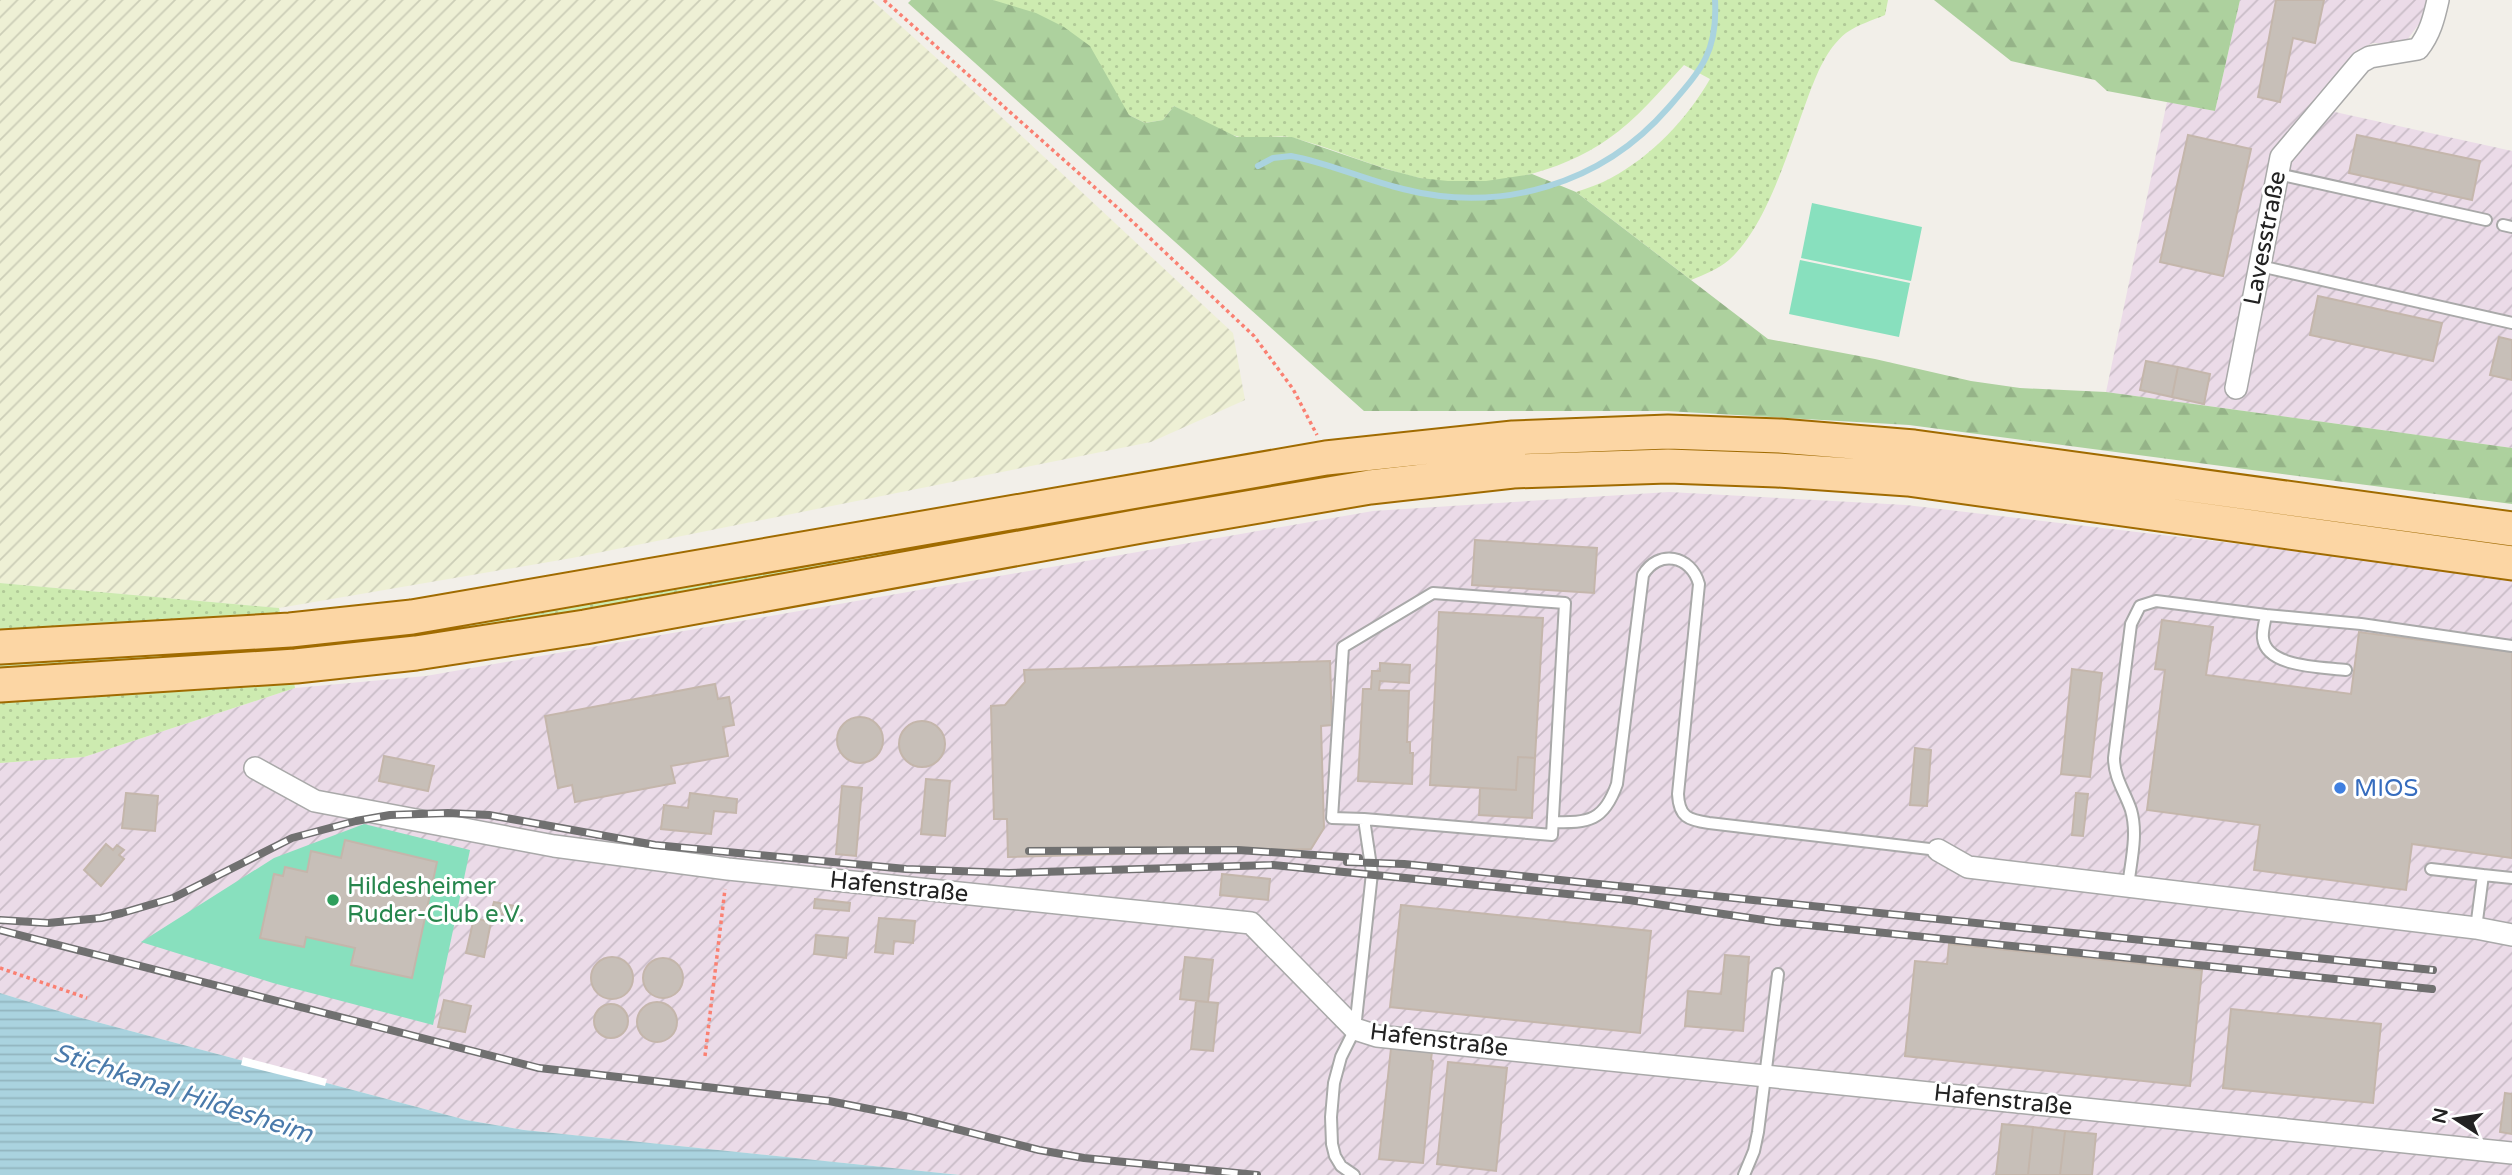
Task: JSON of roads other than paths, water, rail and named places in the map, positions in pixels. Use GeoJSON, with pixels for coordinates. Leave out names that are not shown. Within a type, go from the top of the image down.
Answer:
{"type":"FeatureCollection","features":[{"type":"Feature","properties":{"kind":"main road"},"geometry":{"type":"LineString","coordinates":[[0,647],[290,630],[412,617],[1326,458],[1513,438],[1668,432],[1780,436],[1914,447],[2512,528]]}},
{"type":"Feature","properties":{"kind":"main road"},"geometry":{"type":"LineString","coordinates":[[0,685],[296,666],[416,653],[585,626],[1370,487],[1513,471],[1668,466],[1908,479],[2512,563]]}},
{"type":"Feature","properties":{"kind":"street","name":"Lavesstraße"},"geometry":{"type":"LineString","coordinates":[[2236,388],[2281,157],[2361,62],[2370,57],[2418,49],[2427,38],[2438,0]]}},
{"type":"Feature","properties":{"kind":"street","name":"Hafenstraße"},"geometry":{"type":"LineString","coordinates":[[256,768],[315,801],[554,846],[728,869],[1251,923],[1355,1029],[1377,1036],[2512,1153]]}},
{"type":"Feature","properties":{"kind":"street"},"geometry":{"type":"LineString","coordinates":[[1938,850],[1968,867],[2512,935]]}},
{"type":"Feature","properties":{"kind":"lane"},"geometry":{"type":"LineString","coordinates":[[2278,174],[2486,220]]}},
{"type":"Feature","properties":{"kind":"lane"},"geometry":{"type":"LineString","coordinates":[[2260,266],[2512,323]]}},
{"type":"Feature","properties":{"kind":"lane"},"geometry":{"type":"LineString","coordinates":[[1553,822],[1593,819],[1603,812],[1612,799],[1618,784],[1643,575],[1654,562],[1674,558],[1690,566],[1699,583],[1678,794],[1678,808],[1685,816],[1709,824],[1938,850]]}},
{"type":"Feature","properties":{"kind":"lane"},"geometry":{"type":"LineString","coordinates":[[1433,593],[1566,603],[1552,835],[1364,819],[1332,818],[1343,646],[1433,593]]}},
{"type":"Feature","properties":{"kind":"lane"},"geometry":{"type":"LineString","coordinates":[[2128,886],[2134,822],[2116,776],[2115,758],[2131,624],[2140,606],[2156,601],[2361,624],[2512,646]]}},
{"type":"Feature","properties":{"kind":"lane"},"geometry":{"type":"LineString","coordinates":[[2266,615],[2263,639],[2270,654],[2287,662],[2346,670]]}},
{"type":"Feature","properties":{"kind":"lane"},"geometry":{"type":"LineString","coordinates":[[1354,1175],[1341,1166],[1335,1156],[1331,1117],[1334,1083],[1341,1057],[1355,1029],[1372,873],[1364,819]]}},
{"type":"Feature","properties":{"kind":"lane"},"geometry":{"type":"LineString","coordinates":[[2431,869],[2512,878]]}},
{"type":"Feature","properties":{"kind":"lane"},"geometry":{"type":"LineString","coordinates":[[2476,929],[2483,875]]}},
{"type":"Feature","properties":{"kind":"lane"},"geometry":{"type":"LineString","coordinates":[[1744,1175],[1758,1132],[1778,974]]}},
{"type":"Feature","properties":{"kind":"water","name":"Stichkanal Hildesheim"},"geometry":{"type":"Polygon","coordinates":[[[0,993],[78,1017],[466,1120],[524,1130],[960,1175],[0,1175],[0,993]]]}},
{"type":"Feature","properties":{"kind":"waterway"},"geometry":{"type":"LineString","coordinates":[[1258,166],[1273,158],[1291,156],[1403,189],[1440,196],[1476,198],[1513,194],[1548,186],[1581,174],[1613,156],[1642,134],[1668,108],[1705,59],[1714,33],[1715,0]]}},
{"type":"Feature","properties":{"kind":"railway"},"geometry":{"type":"LineString","coordinates":[[0,920],[48,923],[101,918],[122,913],[173,898],[292,838],[390,815],[448,813],[489,815],[655,845],[906,869],[1009,873],[1273,865],[1629,900],[1777,922],[2432,989]]}},
{"type":"Feature","properties":{"kind":"railway"},"geometry":{"type":"LineString","coordinates":[[1029,851],[1238,850],[1359,858]]}},
{"type":"Feature","properties":{"kind":"railway"},"geometry":{"type":"LineString","coordinates":[[1347,862],[1404,864],[2433,970]]}},
{"type":"Feature","properties":{"kind":"railway"},"geometry":{"type":"LineString","coordinates":[[0,930],[539,1068],[829,1101],[1084,1158],[1257,1175]]}},
{"type":"Feature","properties":{"kind":"place","name":"MIOS"},"geometry":{"type":"Point","coordinates":[2340,788]}},
{"type":"Feature","properties":{"kind":"place","name":"Hildesheimer Ruder-Club e.V."},"geometry":{"type":"Point","coordinates":[333,900]}}]}
